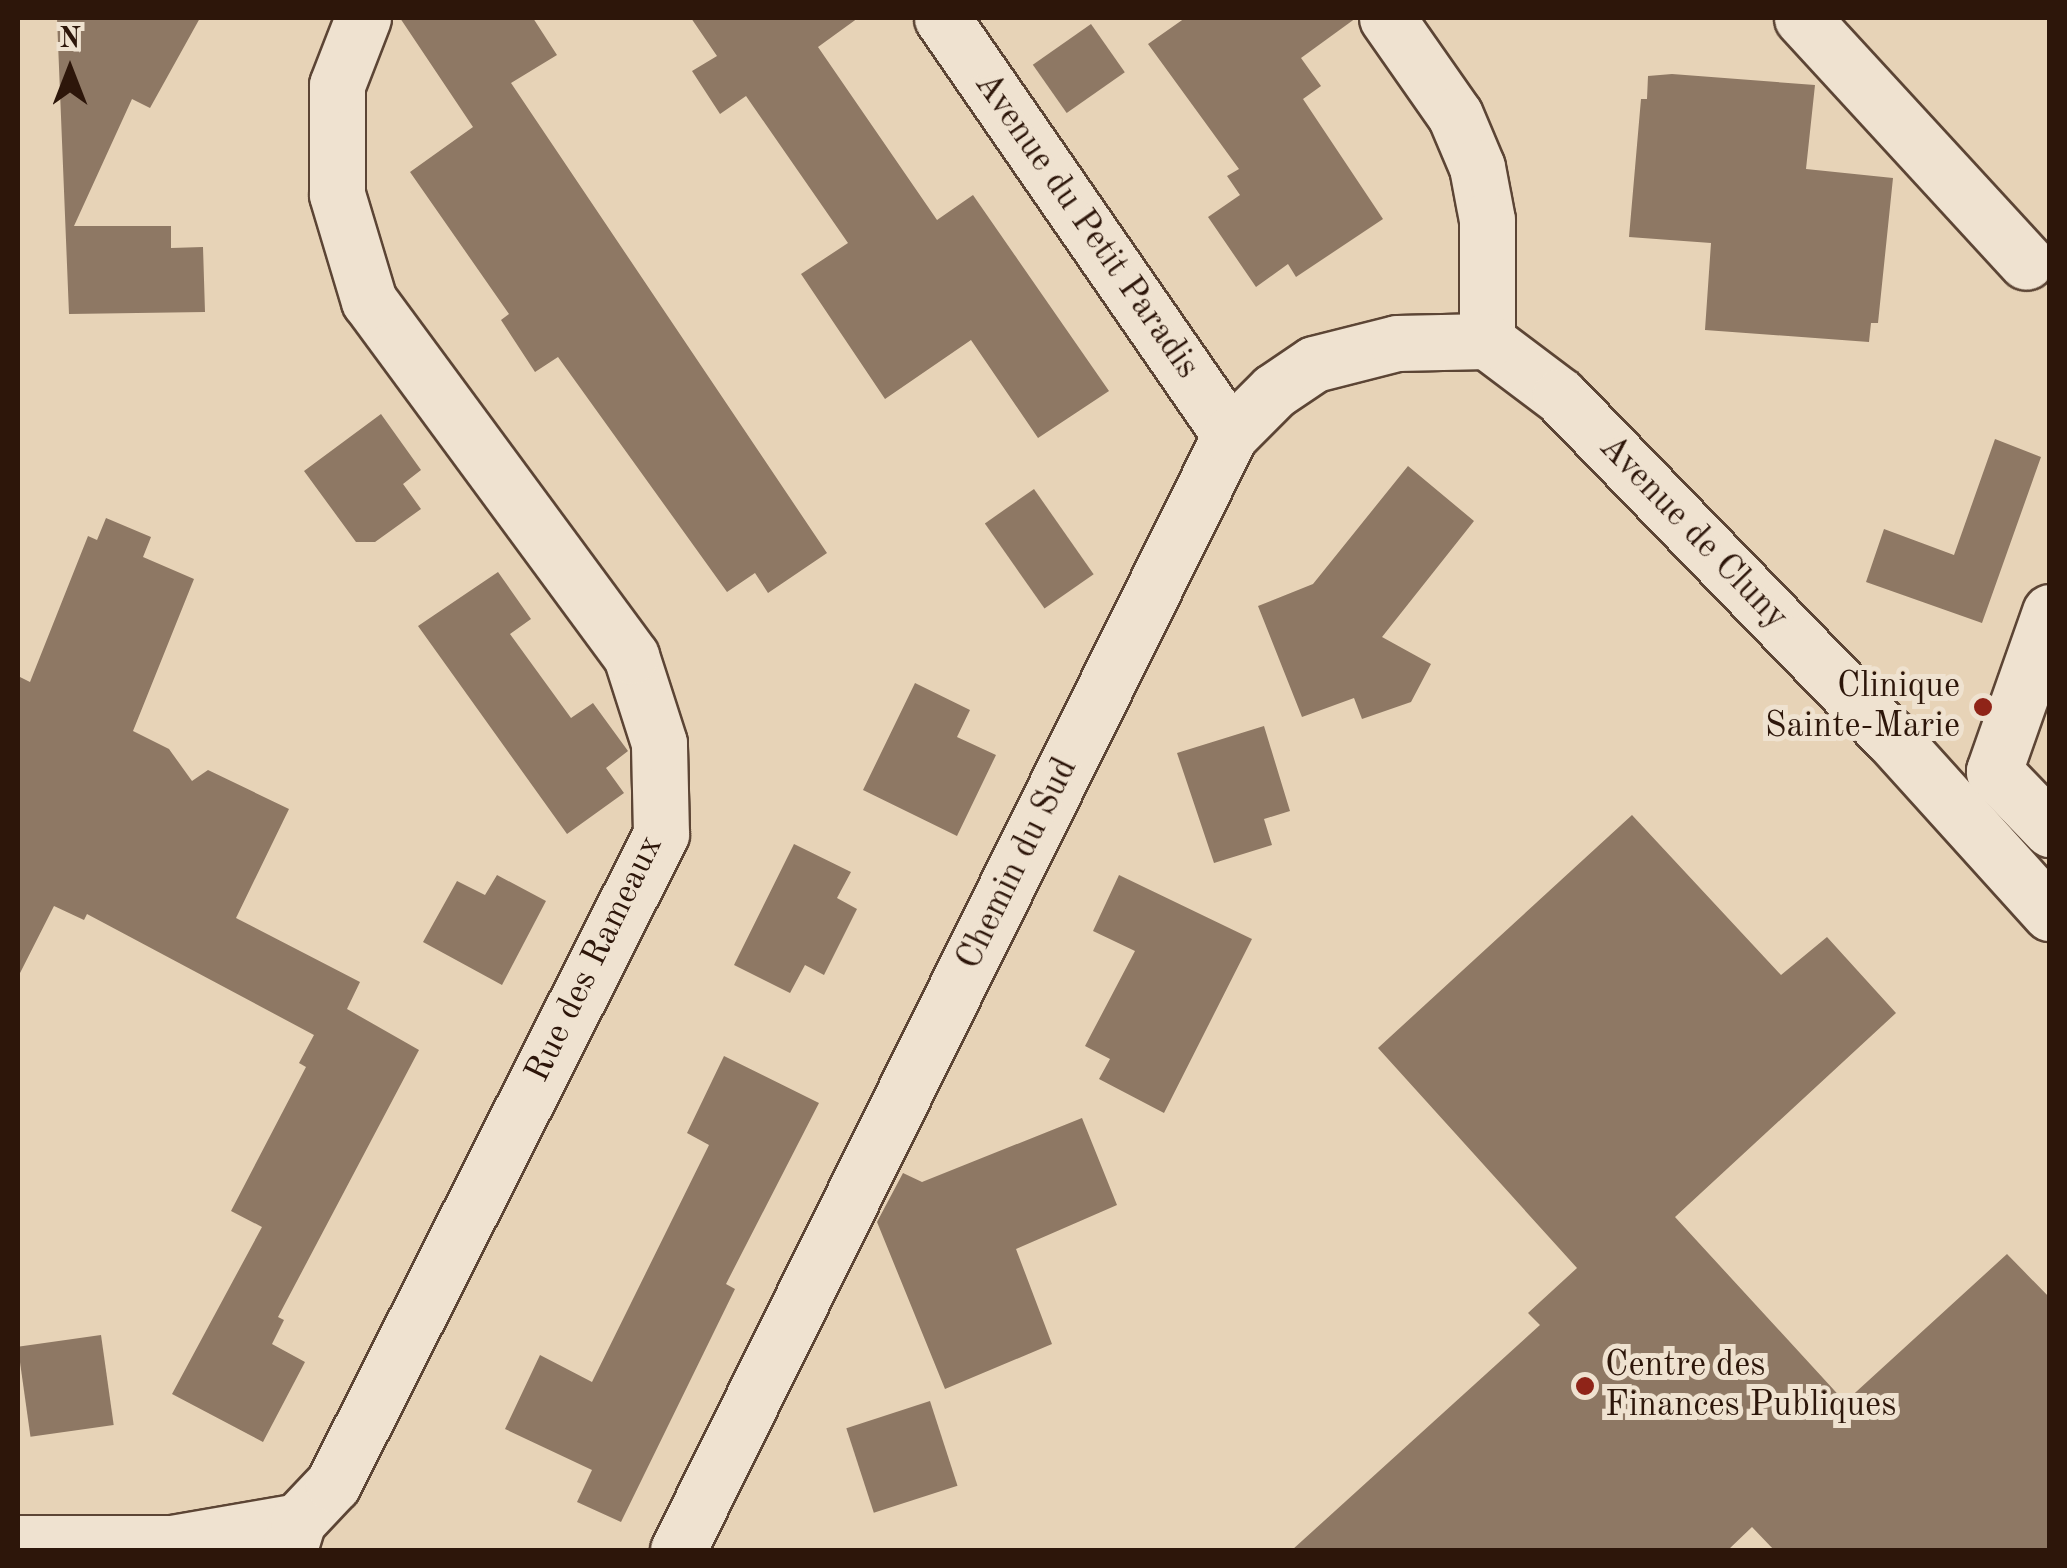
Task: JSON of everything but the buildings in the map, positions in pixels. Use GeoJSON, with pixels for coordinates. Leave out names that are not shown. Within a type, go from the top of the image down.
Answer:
{"type":"FeatureCollection","features":[{"type":"Feature","properties":{"kind":"street","name":"Rue des Rameaux"},"geometry":{"type":"LineString","coordinates":[[294,1536],[333,1484],[661,834],[659,743],[631,656],[368,301],[337,194],[337,85],[363,18]]}},
{"type":"Feature","properties":{"kind":"street","name":"Avenue du Petit Paradis"},"geometry":{"type":"LineString","coordinates":[[942,18],[1230,435]]}},
{"type":"Feature","properties":{"kind":"street"},"geometry":{"type":"LineString","coordinates":[[1387,18],[1455,114],[1477,167],[1488,220],[1488,341]]}},
{"type":"Feature","properties":{"kind":"street"},"geometry":{"type":"LineString","coordinates":[[1802,18],[2026,262]]}},
{"type":"Feature","properties":{"kind":"street","name":"Chemin du Sud"},"geometry":{"type":"LineString","coordinates":[[678,1550],[1230,435],[1274,391],[1314,364],[1397,343],[1488,341]]}},
{"type":"Feature","properties":{"kind":"street","name":"Avenue de Cluny"},"geometry":{"type":"LineString","coordinates":[[1488,341],[1587,424],[1890,736],[2050,913]]}},
{"type":"Feature","properties":{"kind":"street"},"geometry":{"type":"LineString","coordinates":[[2050,612],[1994,771],[2050,830]]}},
{"type":"Feature","properties":{"kind":"street"},"geometry":{"type":"LineString","coordinates":[[18,1543],[172,1543],[294,1536]]}},
{"type":"Feature","properties":{"kind":"place","name":"Clinique Sainte-Marie"},"geometry":{"type":"Point","coordinates":[1983,707]}},
{"type":"Feature","properties":{"kind":"place","name":"Centre des Finances Publiques"},"geometry":{"type":"Point","coordinates":[1585,1386]}}]}
